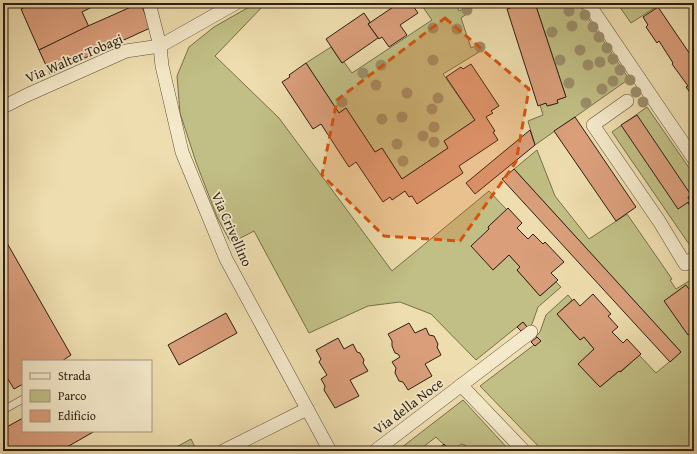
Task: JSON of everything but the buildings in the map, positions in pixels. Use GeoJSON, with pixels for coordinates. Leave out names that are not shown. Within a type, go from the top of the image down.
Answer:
{"type":"FeatureCollection","features":[{"type":"Feature","properties":{"kind":"street","name":"Via Crivellino"},"geometry":{"type":"LineString","coordinates":[[150,3],[160,46],[162,66],[182,152],[226,259],[330,451]]}},
{"type":"Feature","properties":{"kind":"street"},"geometry":{"type":"LineString","coordinates":[[160,46],[236,3]]}},
{"type":"Feature","properties":{"kind":"street"},"geometry":{"type":"LineString","coordinates":[[588,3],[694,159]]}},
{"type":"Feature","properties":{"kind":"street","name":"Via Walter Tobagi"},"geometry":{"type":"LineString","coordinates":[[3,107],[126,51],[160,46]]}},
{"type":"Feature","properties":{"kind":"street"},"geometry":{"type":"LineString","coordinates":[[627,101],[593,125],[659,220],[685,264],[694,258]]}},
{"type":"Feature","properties":{"kind":"street","name":"Via della Noce"},"geometry":{"type":"LineString","coordinates":[[375,451],[531,332]]}},
{"type":"Feature","properties":{"kind":"street","name":"Via della Noce"},"geometry":{"type":"LineString","coordinates":[[461,386],[524,451]]}},
{"type":"Feature","properties":{"kind":"street"},"geometry":{"type":"LineString","coordinates":[[223,451],[307,409]]}},
{"type":"Feature","properties":{"kind":"lane"},"geometry":{"type":"LineString","coordinates":[[3,402],[5,410],[22,400]]}},
{"type":"Feature","properties":{"kind":"highlighted area"},"geometry":{"type":"Polygon","coordinates":[[[445,18],[529,89],[516,162],[460,241],[384,236],[322,175],[337,100],[445,18]]]}},
{"type":"Feature","properties":{"kind":"green space"},"geometry":{"type":"Polygon","coordinates":[[[256,3],[266,3],[215,56],[279,118],[392,271],[489,191],[507,210],[488,227],[493,270],[509,255],[520,267],[517,270],[540,296],[556,282],[561,287],[538,307],[532,324],[528,328],[523,322],[476,360],[431,314],[400,302],[368,306],[309,333],[254,231],[231,243],[217,217],[196,162],[180,113],[177,76],[189,47],[214,27],[256,3]]]}},
{"type":"Feature","properties":{"kind":"green space"},"geometry":{"type":"Polygon","coordinates":[[[420,3],[456,3],[459,11],[469,6],[471,11],[461,18],[471,48],[482,43],[484,49],[443,74],[475,120],[444,141],[448,148],[402,179],[382,148],[375,152],[346,108],[339,113],[306,63],[331,47],[342,63],[344,62],[352,73],[432,20],[420,3]]]}},
{"type":"Feature","properties":{"kind":"green space"},"geometry":{"type":"Polygon","coordinates":[[[535,3],[578,3],[629,79],[535,145],[528,121],[543,115],[540,105],[546,103],[548,106],[558,103],[557,100],[566,97],[535,3]]]}},
{"type":"Feature","properties":{"kind":"green space"},"geometry":{"type":"Polygon","coordinates":[[[617,3],[653,3],[656,7],[631,23],[617,3]]]}},
{"type":"Feature","properties":{"kind":"green space"},"geometry":{"type":"Polygon","coordinates":[[[647,107],[694,175],[694,245],[691,247],[612,132],[647,107]]]}},
{"type":"Feature","properties":{"kind":"green space"},"geometry":{"type":"Polygon","coordinates":[[[537,150],[555,196],[589,239],[627,214],[672,279],[670,280],[676,289],[694,278],[694,451],[543,451],[480,386],[540,341],[536,336],[540,332],[546,315],[568,295],[572,300],[557,314],[580,340],[584,337],[594,349],[579,364],[600,387],[619,371],[621,372],[639,355],[656,373],[681,352],[514,169],[537,150]]]}},
{"type":"Feature","properties":{"kind":"green space"},"geometry":{"type":"Polygon","coordinates":[[[463,400],[510,451],[470,451],[465,445],[461,444],[451,451],[436,437],[418,451],[397,451],[463,400]]]}},
{"type":"Feature","properties":{"kind":"green space"},"geometry":{"type":"Polygon","coordinates":[[[191,439],[197,451],[169,451],[191,439]]]}}]}
